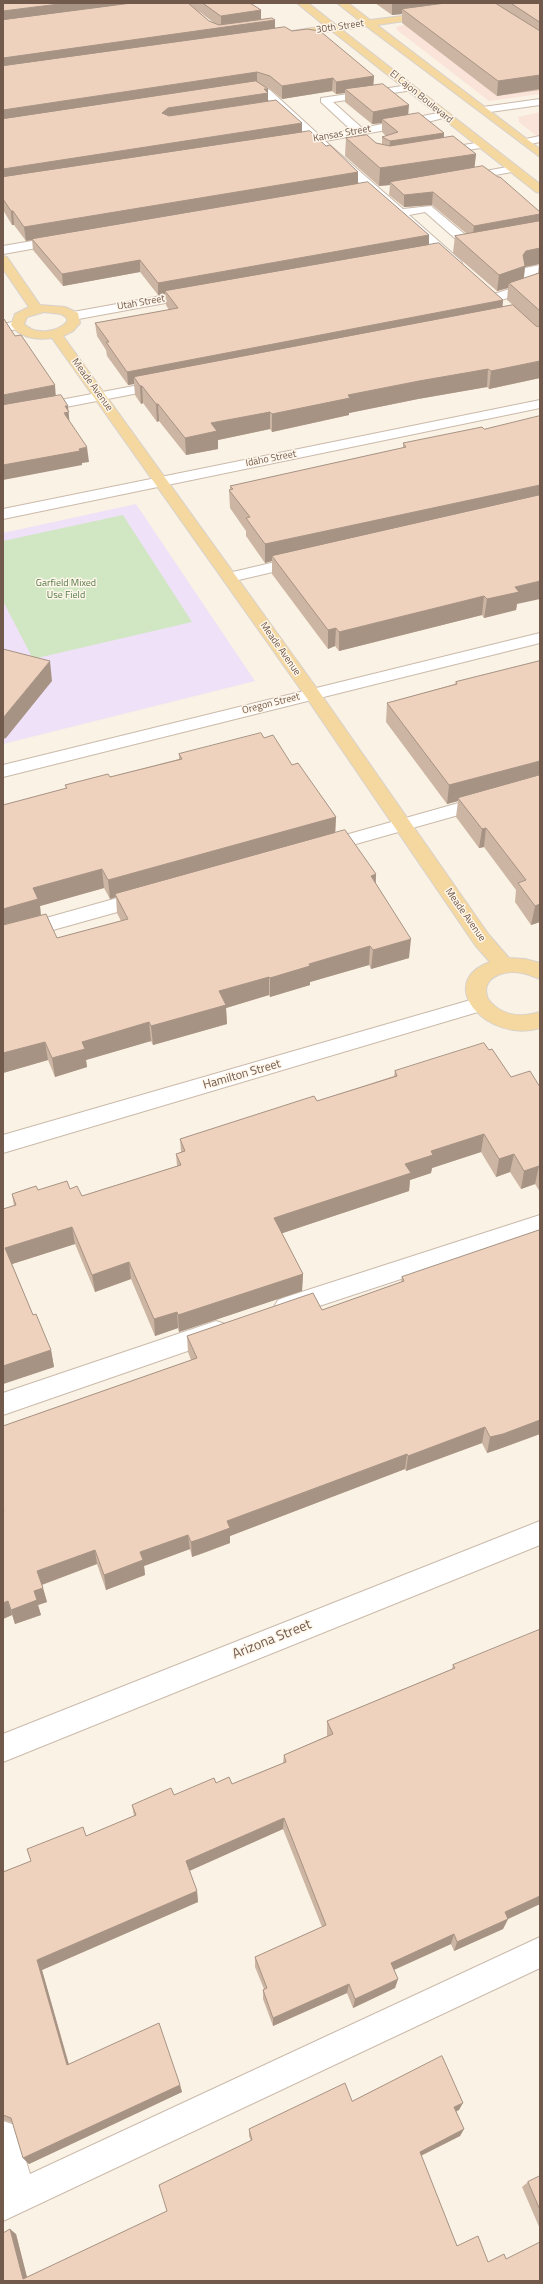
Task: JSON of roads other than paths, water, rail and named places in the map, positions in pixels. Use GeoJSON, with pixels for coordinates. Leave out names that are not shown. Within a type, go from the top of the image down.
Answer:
{"type":"FeatureCollection","features":[{"type":"Feature","properties":{"kind":"main road","name":"El Cajon Boulevard"},"geometry":{"type":"LineString","coordinates":[[302,3],[540,190]]}},
{"type":"Feature","properties":{"kind":"main road"},"geometry":{"type":"LineString","coordinates":[[342,3],[483,110],[521,146],[540,154]]}},
{"type":"Feature","properties":{"kind":"main road","name":"30th Street"},"geometry":{"type":"LineString","coordinates":[[278,36],[446,12]]}},
{"type":"Feature","properties":{"kind":"main road"},"geometry":{"type":"LineString","coordinates":[[390,73],[417,81],[442,100]]}},
{"type":"Feature","properties":{"kind":"main road"},"geometry":{"type":"LineString","coordinates":[[461,108],[483,110]]}},
{"type":"Feature","properties":{"kind":"main road"},"geometry":{"type":"LineString","coordinates":[[443,115],[466,118]]}},
{"type":"Feature","properties":{"kind":"main road"},"geometry":{"type":"LineString","coordinates":[[3,260],[37,309]]}},
{"type":"Feature","properties":{"kind":"main road"},"geometry":{"type":"LineString","coordinates":[[37,309],[58,309],[73,316],[74,323],[72,326],[55,334],[31,333],[24,331],[17,325],[19,317],[37,309]]}},
{"type":"Feature","properties":{"kind":"main road","name":"Meade Avenue"},"geometry":{"type":"LineString","coordinates":[[55,334],[312,694],[404,825],[482,940],[504,965]]}},
{"type":"Feature","properties":{"kind":"main road"},"geometry":{"type":"LineString","coordinates":[[539,1022],[519,1024],[506,1022],[494,1017],[481,1004],[476,990],[479,980],[486,972],[504,965],[524,966],[540,972]]}},
{"type":"Feature","properties":{"kind":"street"},"geometry":{"type":"LineString","coordinates":[[363,142],[325,100],[409,88]]}},
{"type":"Feature","properties":{"kind":"street"},"geometry":{"type":"LineString","coordinates":[[226,94],[257,89],[266,92],[314,139],[401,213],[466,272]]}},
{"type":"Feature","properties":{"kind":"street"},"geometry":{"type":"LineString","coordinates":[[483,110],[537,105]]}},
{"type":"Feature","properties":{"kind":"street"},"geometry":{"type":"LineString","coordinates":[[267,110],[283,108]]}},
{"type":"Feature","properties":{"kind":"street","name":"Kansas Street"},"geometry":{"type":"LineString","coordinates":[[291,143],[420,121],[443,115]]}},
{"type":"Feature","properties":{"kind":"street"},"geometry":{"type":"LineString","coordinates":[[521,146],[540,139]]}},
{"type":"Feature","properties":{"kind":"street"},"geometry":{"type":"LineString","coordinates":[[426,154],[482,145]]}},
{"type":"Feature","properties":{"kind":"street"},"geometry":{"type":"LineString","coordinates":[[448,180],[513,169]]}},
{"type":"Feature","properties":{"kind":"street"},"geometry":{"type":"LineString","coordinates":[[354,190],[393,189]]}},
{"type":"Feature","properties":{"kind":"street"},"geometry":{"type":"LineString","coordinates":[[401,213],[427,208],[470,245]]}},
{"type":"Feature","properties":{"kind":"street"},"geometry":{"type":"LineString","coordinates":[[3,250],[76,238]]}},
{"type":"Feature","properties":{"kind":"street"},"geometry":{"type":"LineString","coordinates":[[427,253],[486,242]]}},
{"type":"Feature","properties":{"kind":"street"},"geometry":{"type":"LineString","coordinates":[[495,298],[532,286],[530,271],[540,269]]}},
{"type":"Feature","properties":{"kind":"street"},"geometry":{"type":"LineString","coordinates":[[483,288],[505,307]]}},
{"type":"Feature","properties":{"kind":"street","name":"Utah Street"},"geometry":{"type":"LineString","coordinates":[[73,316],[210,291]]}},
{"type":"Feature","properties":{"kind":"street"},"geometry":{"type":"LineString","coordinates":[[3,328],[17,325]]}},
{"type":"Feature","properties":{"kind":"street"},"geometry":{"type":"LineString","coordinates":[[3,415],[182,381]]}},
{"type":"Feature","properties":{"kind":"street","name":"Idaho Street"},"geometry":{"type":"LineString","coordinates":[[3,514],[540,404]]}},
{"type":"Feature","properties":{"kind":"street"},"geometry":{"type":"LineString","coordinates":[[230,578],[312,559]]}},
{"type":"Feature","properties":{"kind":"street","name":"Oregon Street"},"geometry":{"type":"LineString","coordinates":[[3,771],[540,638]]}},
{"type":"Feature","properties":{"kind":"street"},"geometry":{"type":"LineString","coordinates":[[308,852],[540,786]]}},
{"type":"Feature","properties":{"kind":"street"},"geometry":{"type":"LineString","coordinates":[[3,937],[163,892]]}},
{"type":"Feature","properties":{"kind":"street","name":"Hamilton Street"},"geometry":{"type":"LineString","coordinates":[[3,1144],[481,1004]]}},
{"type":"Feature","properties":{"kind":"street"},"geometry":{"type":"LineString","coordinates":[[267,1314],[540,1224]]}},
{"type":"Feature","properties":{"kind":"street"},"geometry":{"type":"LineString","coordinates":[[3,1404],[236,1324]]}},
{"type":"Feature","properties":{"kind":"street","name":"Arizona Street"},"geometry":{"type":"LineString","coordinates":[[3,1748],[540,1533]]}},
{"type":"Feature","properties":{"kind":"street"},"geometry":{"type":"LineString","coordinates":[[3,2137],[11,2200],[540,1952]]}},
{"type":"Feature","properties":{"kind":"park label","name":"Garfield Mixed Use Field"},"geometry":{"type":"Point","coordinates":[66,590]}}]}
